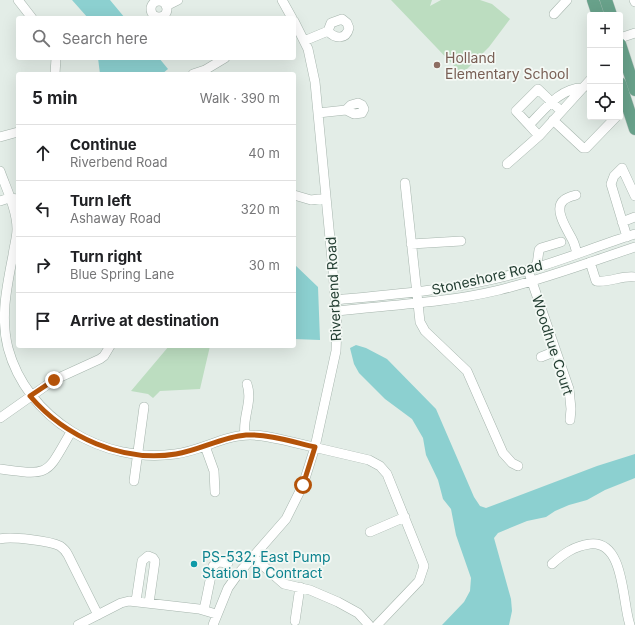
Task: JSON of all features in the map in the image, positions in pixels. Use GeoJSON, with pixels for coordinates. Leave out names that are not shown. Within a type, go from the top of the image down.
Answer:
{"type":"FeatureCollection","features":[{"type":"Feature","properties":{"kind":"main road"},"geometry":{"type":"LineString","coordinates":[[593,0],[597,12]]}},
{"type":"Feature","properties":{"kind":"main road"},"geometry":{"type":"LineString","coordinates":[[606,0],[610,12]]}},
{"type":"Feature","properties":{"kind":"main road"},"geometry":{"type":"LineString","coordinates":[[621,48],[635,90]]}},
{"type":"Feature","properties":{"kind":"main road"},"geometry":{"type":"LineString","coordinates":[[620,84],[635,129]]}},
{"type":"Feature","properties":{"kind":"street"},"geometry":{"type":"LineString","coordinates":[[18,0],[30,16]]}},
{"type":"Feature","properties":{"kind":"street"},"geometry":{"type":"LineString","coordinates":[[166,6],[178,0]]}},
{"type":"Feature","properties":{"kind":"street","name":"Riverbend Road"},"geometry":{"type":"LineString","coordinates":[[282,0],[289,16]]}},
{"type":"Feature","properties":{"kind":"street"},"geometry":{"type":"LineString","coordinates":[[554,14],[567,0]]}},
{"type":"Feature","properties":{"kind":"street","name":"Riverbend Road"},"geometry":{"type":"LineString","coordinates":[[213,625],[216,614],[228,588],[274,534],[296,502],[310,468],[336,351],[336,311],[318,113],[312,64],[304,41],[296,28]]}},
{"type":"Feature","properties":{"kind":"street"},"geometry":{"type":"LineString","coordinates":[[304,41],[328,31]]}},
{"type":"Feature","properties":{"kind":"street"},"geometry":{"type":"LineString","coordinates":[[623,37],[635,32]]}},
{"type":"Feature","properties":{"kind":"street"},"geometry":{"type":"LineString","coordinates":[[55,72],[56,60]]}},
{"type":"Feature","properties":{"kind":"street"},"geometry":{"type":"LineString","coordinates":[[199,72],[222,60]]}},
{"type":"Feature","properties":{"kind":"street"},"geometry":{"type":"LineString","coordinates":[[529,126],[552,102],[569,90],[587,82]]}},
{"type":"Feature","properties":{"kind":"street"},"geometry":{"type":"LineString","coordinates":[[507,164],[539,136],[587,83]]}},
{"type":"Feature","properties":{"kind":"street"},"geometry":{"type":"LineString","coordinates":[[539,136],[516,111],[538,89],[562,111]]}},
{"type":"Feature","properties":{"kind":"street"},"geometry":{"type":"LineString","coordinates":[[318,113],[346,110]]}},
{"type":"Feature","properties":{"kind":"street"},"geometry":{"type":"LineString","coordinates":[[553,120],[583,148],[586,148],[613,120]]}},
{"type":"Feature","properties":{"kind":"street"},"geometry":{"type":"LineString","coordinates":[[0,137],[16,133]]}},
{"type":"Feature","properties":{"kind":"street"},"geometry":{"type":"LineString","coordinates":[[631,235],[622,222],[611,184],[612,179],[622,168],[635,196]]}},
{"type":"Feature","properties":{"kind":"street"},"geometry":{"type":"LineString","coordinates":[[0,171],[14,198],[16,215]]}},
{"type":"Feature","properties":{"kind":"street"},"geometry":{"type":"LineString","coordinates":[[405,183],[418,317],[423,328],[467,371],[503,453],[512,463],[518,466]]}},
{"type":"Feature","properties":{"kind":"street"},"geometry":{"type":"LineString","coordinates":[[576,195],[564,199],[560,204],[560,210],[568,234],[574,241],[576,254]]}},
{"type":"Feature","properties":{"kind":"street"},"geometry":{"type":"LineString","coordinates":[[296,196],[311,200],[326,198]]}},
{"type":"Feature","properties":{"kind":"street"},"geometry":{"type":"LineString","coordinates":[[0,201],[14,198]]}},
{"type":"Feature","properties":{"kind":"street"},"geometry":{"type":"LineString","coordinates":[[622,222],[635,217]]}},
{"type":"Feature","properties":{"kind":"street"},"geometry":{"type":"LineString","coordinates":[[16,234],[4,282],[4,343],[19,377],[30,396],[50,416],[71,432],[102,445],[137,454],[171,455],[233,437],[245,435],[262,436],[369,460],[380,466],[387,474],[423,560],[423,572],[419,581],[377,625]]}},
{"type":"Feature","properties":{"kind":"street","name":"Stoneshore Road"},"geometry":{"type":"LineString","coordinates":[[335,300],[416,292],[474,283],[528,270],[631,235]]}},
{"type":"Feature","properties":{"kind":"street"},"geometry":{"type":"LineString","coordinates":[[411,244],[461,241]]}},
{"type":"Feature","properties":{"kind":"street"},"geometry":{"type":"LineString","coordinates":[[528,270],[537,265],[539,250],[561,242]]}},
{"type":"Feature","properties":{"kind":"street"},"geometry":{"type":"LineString","coordinates":[[336,311],[470,296],[532,281],[635,247]]}},
{"type":"Feature","properties":{"kind":"street"},"geometry":{"type":"LineString","coordinates":[[590,262],[596,281],[601,282],[625,277],[635,277]]}},
{"type":"Feature","properties":{"kind":"street","name":"Woodhue Court"},"geometry":{"type":"LineString","coordinates":[[528,270],[571,398],[570,420]]}},
{"type":"Feature","properties":{"kind":"street"},"geometry":{"type":"LineString","coordinates":[[0,418],[54,380],[100,359],[104,356],[109,348]]}},
{"type":"Feature","properties":{"kind":"street"},"geometry":{"type":"LineString","coordinates":[[540,357],[556,351]]}},
{"type":"Feature","properties":{"kind":"street"},"geometry":{"type":"LineString","coordinates":[[245,435],[245,425],[250,398],[247,384]]}},
{"type":"Feature","properties":{"kind":"street"},"geometry":{"type":"LineString","coordinates":[[134,481],[144,407]]}},
{"type":"Feature","properties":{"kind":"street"},"geometry":{"type":"LineString","coordinates":[[0,469],[32,473],[44,471],[53,463],[71,432]]}},
{"type":"Feature","properties":{"kind":"street"},"geometry":{"type":"LineString","coordinates":[[205,446],[214,471],[215,492]]}},
{"type":"Feature","properties":{"kind":"street"},"geometry":{"type":"LineString","coordinates":[[370,532],[405,517]]}},
{"type":"Feature","properties":{"kind":"street"},"geometry":{"type":"LineString","coordinates":[[0,539],[8,538],[54,544],[63,548],[98,615]]}},
{"type":"Feature","properties":{"kind":"street"},"geometry":{"type":"LineString","coordinates":[[552,564],[560,556],[577,547],[595,543],[606,547],[613,555],[626,595],[626,611],[630,625]]}},
{"type":"Feature","properties":{"kind":"street"},"geometry":{"type":"LineString","coordinates":[[136,601],[142,561],[148,556],[153,558],[155,561],[149,603]]}},
{"type":"Feature","properties":{"kind":"street"},"geometry":{"type":"LineString","coordinates":[[253,557],[278,580],[291,586],[310,590],[338,602],[358,613],[369,625]]}},
{"type":"Feature","properties":{"kind":"street"},"geometry":{"type":"LineString","coordinates":[[204,610],[213,566],[218,562],[228,563]]}},
{"type":"Feature","properties":{"kind":"street"},"geometry":{"type":"LineString","coordinates":[[295,621],[300,587]]}},
{"type":"Feature","properties":{"kind":"street"},"geometry":{"type":"LineString","coordinates":[[78,625],[121,603],[136,601],[204,610],[216,614]]}},
{"type":"Feature","properties":{"kind":"green space"},"geometry":{"type":"Polygon","coordinates":[[[391,0],[432,0],[430,6],[441,0],[480,0],[492,4],[510,19],[489,47],[466,70],[458,70],[391,0]]]}},
{"type":"Feature","properties":{"kind":"green space"},"geometry":{"type":"Polygon","coordinates":[[[167,348],[210,348],[200,389],[160,391],[153,398],[148,394],[131,391],[167,348]]]}},
{"type":"Feature","properties":{"kind":"water"},"geometry":{"type":"Polygon","coordinates":[[[72,0],[110,0],[123,16],[86,16],[72,0]]]}},
{"type":"Feature","properties":{"kind":"water"},"geometry":{"type":"Polygon","coordinates":[[[98,60],[161,60],[168,69],[164,72],[100,72],[98,60]]]}},
{"type":"Feature","properties":{"kind":"water"},"geometry":{"type":"Polygon","coordinates":[[[296,266],[318,287],[320,340],[296,339],[296,266]]]}},
{"type":"Feature","properties":{"kind":"water"},"geometry":{"type":"Polygon","coordinates":[[[356,345],[366,348],[387,359],[436,409],[474,497],[480,506],[486,508],[597,466],[635,454],[635,478],[605,490],[587,500],[555,511],[546,517],[527,521],[498,533],[494,538],[511,599],[512,611],[509,625],[442,625],[464,602],[470,591],[471,578],[456,535],[451,509],[443,499],[438,480],[426,455],[423,438],[412,419],[385,399],[359,373],[354,364],[350,348],[356,345]]]}},
{"type":"Feature","properties":{"kind":"place","name":"Holland Elementary School"},"geometry":{"type":"Point","coordinates":[437,65]}},
{"type":"Feature","properties":{"kind":"place","name":"PS-532; East Pump Station B Contract"},"geometry":{"type":"Point","coordinates":[194,564]}},
{"type":"Feature","properties":{"kind":"route"},"geometry":{"type":"LineString","coordinates":[[54,380],[30,396],[59,424],[71,432],[88,440],[123,451],[152,456],[177,454],[233,437],[245,435],[262,436],[315,447],[310,468],[303,485]]}}]}
